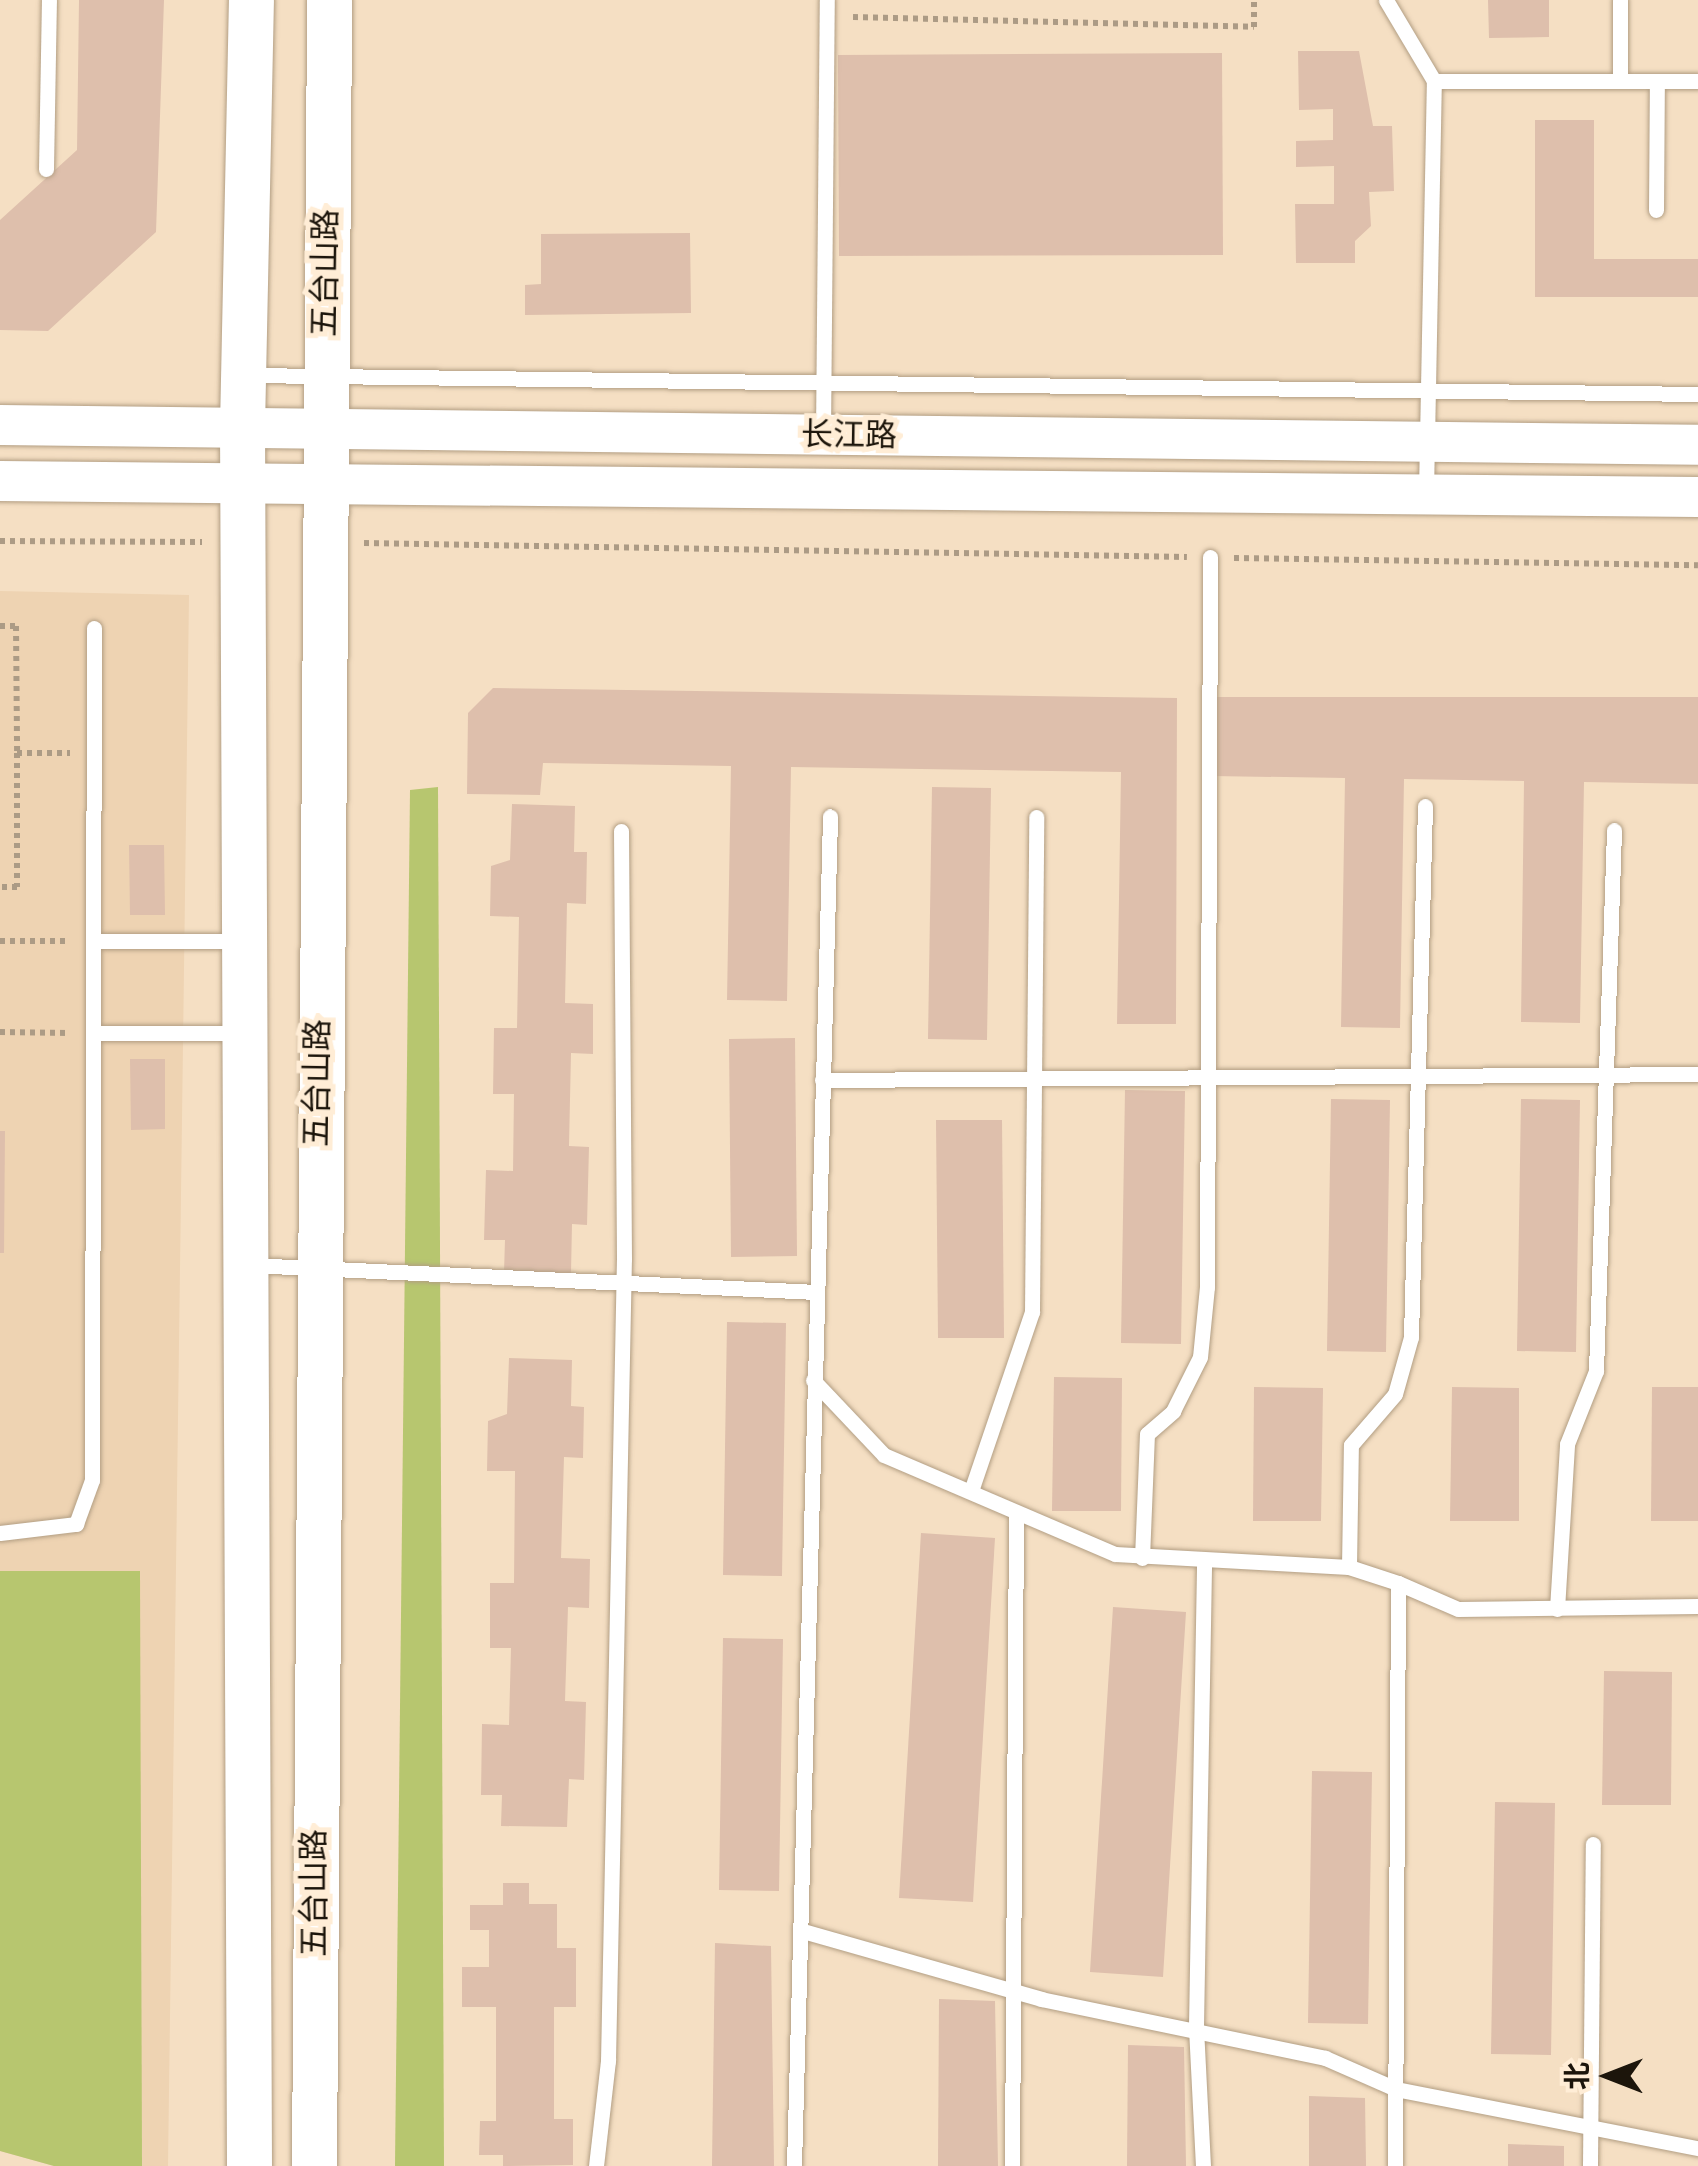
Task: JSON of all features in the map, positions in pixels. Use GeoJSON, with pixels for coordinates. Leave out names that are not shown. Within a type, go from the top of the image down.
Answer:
{"type":"FeatureCollection","features":[{"type":"Feature","properties":{"kind":"main road","name":"五台山路"},"geometry":{"type":"LineString","coordinates":[[249,2166],[242,427],[250,0]]}},
{"type":"Feature","properties":{"kind":"main road","name":"五台山路"},"geometry":{"type":"LineString","coordinates":[[314,2166],[315,1267],[330,0]]}},
{"type":"Feature","properties":{"kind":"street","name":"长江路"},"geometry":{"type":"LineString","coordinates":[[0,426],[1698,445]]}},
{"type":"Feature","properties":{"kind":"street","name":"长江路"},"geometry":{"type":"LineString","coordinates":[[0,482],[1698,497]]}},
{"type":"Feature","properties":{"kind":"lane"},"geometry":{"type":"LineString","coordinates":[[46,169],[49,0]]}},
{"type":"Feature","properties":{"kind":"lane"},"geometry":{"type":"LineString","coordinates":[[1386,0],[1434,81],[1426,494]]}},
{"type":"Feature","properties":{"kind":"lane"},"geometry":{"type":"LineString","coordinates":[[1620,0],[1620,80]]}},
{"type":"Feature","properties":{"kind":"lane"},"geometry":{"type":"LineString","coordinates":[[823,434],[827,8]]}},
{"type":"Feature","properties":{"kind":"lane"},"geometry":{"type":"LineString","coordinates":[[1656,210],[1657,80]]}},
{"type":"Feature","properties":{"kind":"lane"},"geometry":{"type":"LineString","coordinates":[[1434,81],[1698,81]]}},
{"type":"Feature","properties":{"kind":"lane"},"geometry":{"type":"LineString","coordinates":[[243,374],[1698,394]]}},
{"type":"Feature","properties":{"kind":"lane"},"geometry":{"type":"LineString","coordinates":[[1142,1558],[1147,1434],[1173,1412],[1200,1357],[1208,1072],[1210,557]]}},
{"type":"Feature","properties":{"kind":"lane"},"geometry":{"type":"LineString","coordinates":[[0,1533],[56,1532],[89,1504],[94,628]]}},
{"type":"Feature","properties":{"kind":"lane"},"geometry":{"type":"LineString","coordinates":[[1349,1567],[1350,1445],[1395,1394],[1411,1337],[1425,806]]}},
{"type":"Feature","properties":{"kind":"lane"},"geometry":{"type":"LineString","coordinates":[[794,2166],[830,816]]}},
{"type":"Feature","properties":{"kind":"lane"},"geometry":{"type":"LineString","coordinates":[[971,1490],[1032,1312],[1036,818]]}},
{"type":"Feature","properties":{"kind":"lane"},"geometry":{"type":"LineString","coordinates":[[1556,1608],[1566,1444],[1596,1371],[1614,830]]}},
{"type":"Feature","properties":{"kind":"lane"},"geometry":{"type":"LineString","coordinates":[[596,2166],[608,2061],[624,1285],[621,831]]}},
{"type":"Feature","properties":{"kind":"lane"},"geometry":{"type":"LineString","coordinates":[[93,942],[244,941]]}},
{"type":"Feature","properties":{"kind":"lane"},"geometry":{"type":"LineString","coordinates":[[93,1033],[245,1033]]}},
{"type":"Feature","properties":{"kind":"lane"},"geometry":{"type":"LineString","coordinates":[[822,1080],[1208,1072],[1698,1074]]}},
{"type":"Feature","properties":{"kind":"lane"},"geometry":{"type":"LineString","coordinates":[[245,1265],[816,1292]]}},
{"type":"Feature","properties":{"kind":"lane"},"geometry":{"type":"LineString","coordinates":[[813,1380],[884,1455],[971,1490],[1016,1514],[1142,1558],[1349,1567],[1458,1609],[1698,1606]]}},
{"type":"Feature","properties":{"kind":"lane"},"geometry":{"type":"LineString","coordinates":[[1012,2166],[1016,1514]]}},
{"type":"Feature","properties":{"kind":"lane"},"geometry":{"type":"LineString","coordinates":[[1204,1562],[1196,2026],[1204,2166]]}},
{"type":"Feature","properties":{"kind":"lane"},"geometry":{"type":"LineString","coordinates":[[1394,2166],[1398,1583]]}},
{"type":"Feature","properties":{"kind":"lane"},"geometry":{"type":"LineString","coordinates":[[1590,2166],[1593,1844]]}},
{"type":"Feature","properties":{"kind":"lane"},"geometry":{"type":"LineString","coordinates":[[803,1931],[1015,1992],[1196,2026],[1325,2058],[1396,2088],[1698,2148]]}},
{"type":"Feature","properties":{"kind":"path"},"geometry":{"type":"LineString","coordinates":[[827,8],[1254,27],[1254,0]]}},
{"type":"Feature","properties":{"kind":"path"},"geometry":{"type":"LineString","coordinates":[[0,541],[242,542]]}},
{"type":"Feature","properties":{"kind":"path"},"geometry":{"type":"LineString","coordinates":[[322,543],[1698,565]]}},
{"type":"Feature","properties":{"kind":"path"},"geometry":{"type":"LineString","coordinates":[[0,626],[16,626],[16,887],[0,887]]}},
{"type":"Feature","properties":{"kind":"path"},"geometry":{"type":"LineString","coordinates":[[16,753],[94,753]]}},
{"type":"Feature","properties":{"kind":"path"},"geometry":{"type":"LineString","coordinates":[[0,941],[93,942]]}},
{"type":"Feature","properties":{"kind":"path"},"geometry":{"type":"LineString","coordinates":[[0,1032],[93,1033]]}},
{"type":"Feature","properties":{"kind":"shaded area"},"geometry":{"type":"Polygon","coordinates":[[[0,591],[189,595],[168,2166],[54,2166],[0,2151],[0,591]]]}},
{"type":"Feature","properties":{"kind":"green space"},"geometry":{"type":"Polygon","coordinates":[[[438,787],[444,2166],[395,2166],[410,790],[438,787]]]}},
{"type":"Feature","properties":{"kind":"green space"},"geometry":{"type":"Polygon","coordinates":[[[0,1571],[140,1571],[142,2166],[54,2166],[0,2151],[0,1571]]]}},
{"type":"Feature","properties":{"kind":"building"},"geometry":{"type":"Polygon","coordinates":[[[79,0],[164,0],[156,232],[48,331],[0,330],[0,220],[77,150],[79,0]]]}},
{"type":"Feature","properties":{"kind":"building"},"geometry":{"type":"Polygon","coordinates":[[[1488,0],[1549,0],[1549,37],[1489,38],[1488,0]]]}},
{"type":"Feature","properties":{"kind":"building"},"geometry":{"type":"Polygon","coordinates":[[[1298,51],[1359,51],[1373,126],[1392,126],[1394,191],[1369,192],[1371,226],[1355,241],[1355,263],[1296,263],[1295,204],[1334,204],[1334,166],[1296,167],[1296,141],[1333,140],[1333,109],[1299,110],[1298,51]]]}},
{"type":"Feature","properties":{"kind":"building"},"geometry":{"type":"Polygon","coordinates":[[[1222,53],[1223,255],[839,256],[838,55],[1222,53]]]}},
{"type":"Feature","properties":{"kind":"building"},"geometry":{"type":"Polygon","coordinates":[[[1535,120],[1594,120],[1594,259],[1698,259],[1698,297],[1535,297],[1535,120]]]}},
{"type":"Feature","properties":{"kind":"building"},"geometry":{"type":"Polygon","coordinates":[[[690,233],[691,313],[525,315],[525,285],[541,284],[541,234],[690,233]]]}},
{"type":"Feature","properties":{"kind":"building"},"geometry":{"type":"Polygon","coordinates":[[[493,688],[1177,698],[1176,1024],[1117,1024],[1121,772],[791,767],[787,1001],[727,1000],[731,766],[543,763],[540,795],[467,794],[468,713],[493,688]]]}},
{"type":"Feature","properties":{"kind":"building"},"geometry":{"type":"Polygon","coordinates":[[[1213,697],[1698,697],[1698,784],[1584,782],[1580,1023],[1521,1022],[1524,781],[1404,779],[1400,1028],[1341,1027],[1345,778],[1212,776],[1213,697]]]}},
{"type":"Feature","properties":{"kind":"building"},"geometry":{"type":"Polygon","coordinates":[[[932,787],[991,788],[987,1040],[928,1039],[932,787]]]}},
{"type":"Feature","properties":{"kind":"building"},"geometry":{"type":"Polygon","coordinates":[[[512,804],[575,806],[574,852],[587,852],[586,904],[567,903],[565,1003],[593,1004],[593,1054],[571,1053],[569,1146],[589,1147],[587,1225],[572,1224],[571,1273],[504,1272],[505,1240],[484,1240],[486,1170],[513,1171],[514,1094],[493,1094],[494,1028],[517,1028],[519,917],[490,916],[491,866],[510,860],[512,804]]]}},
{"type":"Feature","properties":{"kind":"building"},"geometry":{"type":"Polygon","coordinates":[[[129,845],[164,845],[165,915],[130,915],[129,845]]]}},
{"type":"Feature","properties":{"kind":"building"},"geometry":{"type":"Polygon","coordinates":[[[795,1038],[797,1256],[731,1257],[729,1039],[795,1038]]]}},
{"type":"Feature","properties":{"kind":"building"},"geometry":{"type":"Polygon","coordinates":[[[130,1059],[165,1059],[165,1129],[131,1130],[130,1059]]]}},
{"type":"Feature","properties":{"kind":"building"},"geometry":{"type":"Polygon","coordinates":[[[1125,1090],[1185,1091],[1181,1344],[1121,1343],[1125,1090]]]}},
{"type":"Feature","properties":{"kind":"building"},"geometry":{"type":"Polygon","coordinates":[[[1331,1099],[1390,1100],[1386,1352],[1327,1351],[1331,1099]]]}},
{"type":"Feature","properties":{"kind":"building"},"geometry":{"type":"Polygon","coordinates":[[[1521,1099],[1580,1100],[1576,1352],[1517,1351],[1521,1099]]]}},
{"type":"Feature","properties":{"kind":"building"},"geometry":{"type":"Polygon","coordinates":[[[936,1120],[1002,1120],[1004,1338],[938,1338],[936,1120]]]}},
{"type":"Feature","properties":{"kind":"building"},"geometry":{"type":"Polygon","coordinates":[[[0,1131],[5,1131],[4,1253],[0,1253],[0,1131]]]}},
{"type":"Feature","properties":{"kind":"building"},"geometry":{"type":"Polygon","coordinates":[[[727,1322],[786,1323],[782,1576],[723,1575],[727,1322]]]}},
{"type":"Feature","properties":{"kind":"building"},"geometry":{"type":"Polygon","coordinates":[[[509,1358],[572,1360],[571,1406],[584,1407],[583,1458],[564,1457],[561,1558],[590,1559],[589,1608],[568,1607],[565,1701],[586,1702],[584,1780],[569,1779],[567,1827],[501,1826],[502,1795],[481,1795],[482,1724],[509,1725],[511,1648],[490,1648],[490,1583],[514,1583],[515,1471],[487,1471],[488,1421],[507,1414],[509,1358]]]}},
{"type":"Feature","properties":{"kind":"building"},"geometry":{"type":"Polygon","coordinates":[[[1054,1377],[1122,1378],[1121,1511],[1052,1511],[1054,1377]]]}},
{"type":"Feature","properties":{"kind":"building"},"geometry":{"type":"Polygon","coordinates":[[[1254,1387],[1323,1388],[1321,1521],[1253,1521],[1254,1387]]]}},
{"type":"Feature","properties":{"kind":"building"},"geometry":{"type":"Polygon","coordinates":[[[1452,1387],[1519,1388],[1519,1521],[1450,1521],[1452,1387]]]}},
{"type":"Feature","properties":{"kind":"building"},"geometry":{"type":"Polygon","coordinates":[[[1652,1387],[1698,1387],[1698,1521],[1651,1521],[1652,1387]]]}},
{"type":"Feature","properties":{"kind":"building"},"geometry":{"type":"Polygon","coordinates":[[[921,1533],[995,1538],[973,1902],[899,1898],[921,1533]]]}},
{"type":"Feature","properties":{"kind":"building"},"geometry":{"type":"Polygon","coordinates":[[[1113,1607],[1186,1612],[1163,1977],[1090,1972],[1113,1607]]]}},
{"type":"Feature","properties":{"kind":"building"},"geometry":{"type":"Polygon","coordinates":[[[723,1638],[783,1639],[779,1891],[719,1890],[723,1638]]]}},
{"type":"Feature","properties":{"kind":"building"},"geometry":{"type":"Polygon","coordinates":[[[1604,1671],[1672,1672],[1671,1805],[1602,1805],[1604,1671]]]}},
{"type":"Feature","properties":{"kind":"building"},"geometry":{"type":"Polygon","coordinates":[[[1312,1771],[1372,1772],[1368,2024],[1308,2023],[1312,1771]]]}},
{"type":"Feature","properties":{"kind":"building"},"geometry":{"type":"Polygon","coordinates":[[[1495,1802],[1555,1803],[1551,2055],[1491,2054],[1495,1802]]]}},
{"type":"Feature","properties":{"kind":"building"},"geometry":{"type":"Polygon","coordinates":[[[503,1883],[529,1883],[529,1904],[557,1904],[557,1948],[576,1948],[576,2007],[554,2007],[554,2119],[573,2119],[573,2165],[503,2166],[503,2155],[479,2155],[480,2121],[496,2121],[496,2007],[462,2007],[462,1967],[489,1967],[489,1930],[470,1930],[470,1905],[503,1905],[503,1883]]]}},
{"type":"Feature","properties":{"kind":"building"},"geometry":{"type":"Polygon","coordinates":[[[715,1943],[771,1946],[774,2166],[712,2166],[715,1943]]]}},
{"type":"Feature","properties":{"kind":"building"},"geometry":{"type":"Polygon","coordinates":[[[939,1999],[995,2001],[998,2166],[938,2166],[939,1999]]]}},
{"type":"Feature","properties":{"kind":"building"},"geometry":{"type":"Polygon","coordinates":[[[1128,2045],[1184,2047],[1186,2166],[1127,2166],[1128,2045]]]}},
{"type":"Feature","properties":{"kind":"building"},"geometry":{"type":"Polygon","coordinates":[[[1309,2096],[1365,2098],[1366,2166],[1309,2166],[1309,2096]]]}},
{"type":"Feature","properties":{"kind":"building"},"geometry":{"type":"Polygon","coordinates":[[[1508,2144],[1564,2146],[1564,2166],[1508,2166],[1508,2144]]]}}]}
